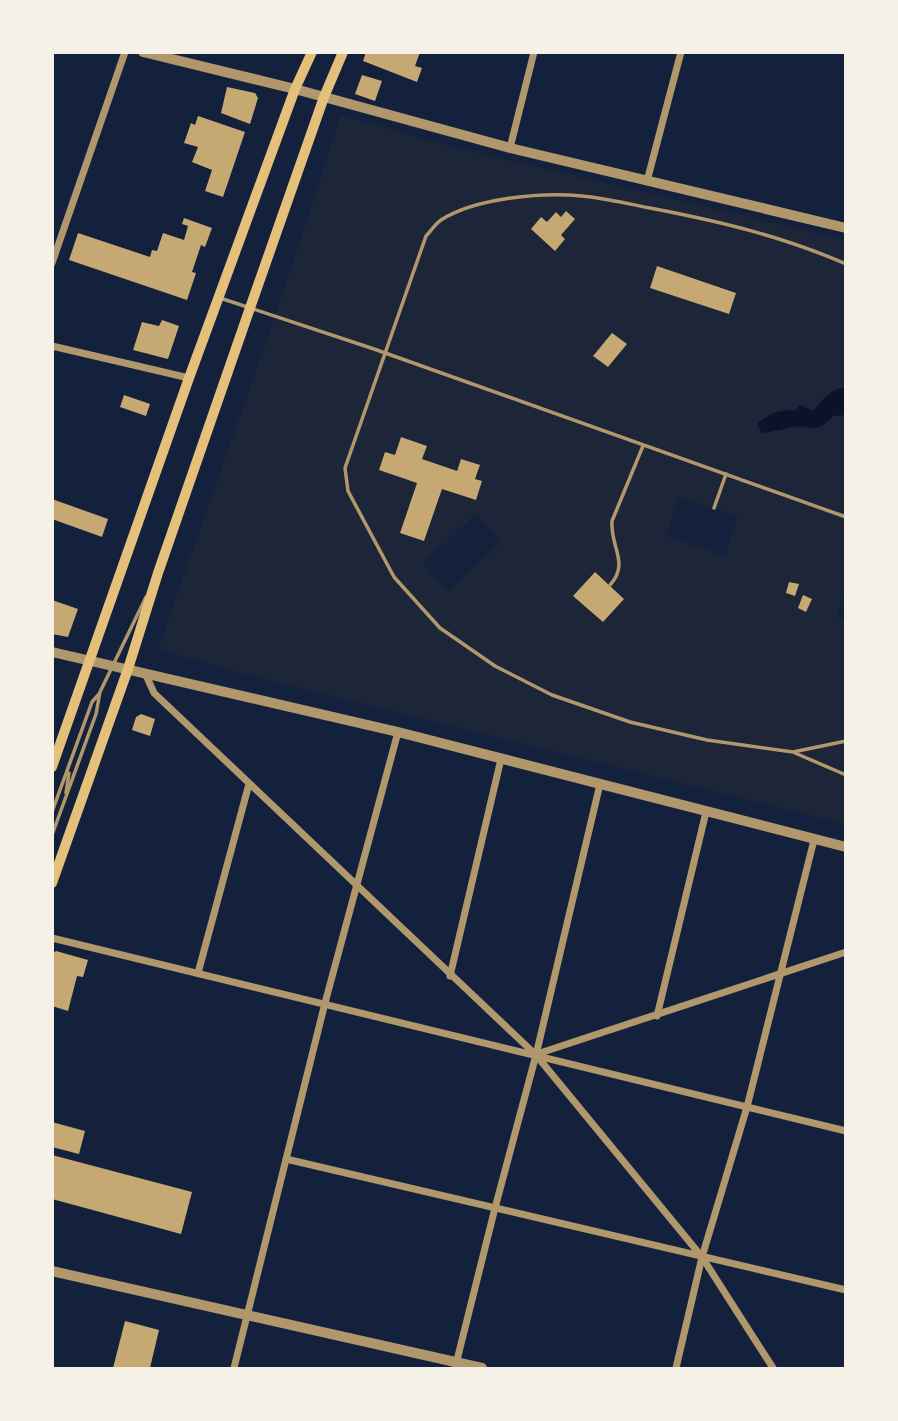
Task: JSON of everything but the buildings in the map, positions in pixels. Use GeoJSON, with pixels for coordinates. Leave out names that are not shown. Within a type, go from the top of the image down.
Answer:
{"type":"FeatureCollection","features":[{"type":"Feature","properties":{"kind":"main road"},"geometry":{"type":"LineString","coordinates":[[52,767],[189,378],[295,89],[312,52]]}},
{"type":"Feature","properties":{"kind":"main road"},"geometry":{"type":"LineString","coordinates":[[52,883],[250,308],[324,97],[343,52]]}},
{"type":"Feature","properties":{"kind":"street"},"geometry":{"type":"LineString","coordinates":[[52,263],[125,52]]}},
{"type":"Feature","properties":{"kind":"street"},"geometry":{"type":"LineString","coordinates":[[143,52],[295,89],[510,148],[845,228]]}},
{"type":"Feature","properties":{"kind":"street"},"geometry":{"type":"LineString","coordinates":[[510,148],[534,52]]}},
{"type":"Feature","properties":{"kind":"street"},"geometry":{"type":"LineString","coordinates":[[647,181],[681,52]]}},
{"type":"Feature","properties":{"kind":"street"},"geometry":{"type":"LineString","coordinates":[[52,346],[189,378]]}},
{"type":"Feature","properties":{"kind":"street"},"geometry":{"type":"LineString","coordinates":[[52,652],[398,732],[845,847]]}},
{"type":"Feature","properties":{"kind":"street"},"geometry":{"type":"LineString","coordinates":[[145,673],[153,693],[536,1055],[702,1257],[773,1368]]}},
{"type":"Feature","properties":{"kind":"street"},"geometry":{"type":"LineString","coordinates":[[234,1368],[325,1003],[398,732]]}},
{"type":"Feature","properties":{"kind":"street"},"geometry":{"type":"LineString","coordinates":[[450,975],[501,759]]}},
{"type":"Feature","properties":{"kind":"street"},"geometry":{"type":"LineString","coordinates":[[198,972],[249,784]]}},
{"type":"Feature","properties":{"kind":"street"},"geometry":{"type":"LineString","coordinates":[[456,1366],[536,1055],[600,784]]}},
{"type":"Feature","properties":{"kind":"street"},"geometry":{"type":"LineString","coordinates":[[657,1016],[706,812]]}},
{"type":"Feature","properties":{"kind":"street"},"geometry":{"type":"LineString","coordinates":[[676,1368],[702,1257],[747,1107],[814,840]]}},
{"type":"Feature","properties":{"kind":"street"},"geometry":{"type":"LineString","coordinates":[[52,938],[845,1131]]}},
{"type":"Feature","properties":{"kind":"street"},"geometry":{"type":"LineString","coordinates":[[536,1055],[845,952]]}},
{"type":"Feature","properties":{"kind":"street"},"geometry":{"type":"LineString","coordinates":[[286,1159],[845,1290]]}},
{"type":"Feature","properties":{"kind":"street"},"geometry":{"type":"LineString","coordinates":[[52,1271],[456,1366],[482,1368]]}},
{"type":"Feature","properties":{"kind":"lane"},"geometry":{"type":"LineString","coordinates":[[845,264],[764,233],[713,220],[582,196],[501,200],[468,209],[440,221],[426,236],[345,468],[348,491],[394,577],[440,628],[495,666],[541,689],[630,722],[707,740],[793,752],[845,775]]}},
{"type":"Feature","properties":{"kind":"lane"},"geometry":{"type":"LineString","coordinates":[[219,297],[845,517]]}},
{"type":"Feature","properties":{"kind":"lane"},"geometry":{"type":"LineString","coordinates":[[610,585],[618,576],[620,568],[611,531],[612,521],[643,446]]}},
{"type":"Feature","properties":{"kind":"lane"},"geometry":{"type":"LineString","coordinates":[[714,509],[726,474]]}},
{"type":"Feature","properties":{"kind":"lane"},"geometry":{"type":"LineString","coordinates":[[52,835],[96,714],[100,692],[158,573]]}},
{"type":"Feature","properties":{"kind":"lane"},"geometry":{"type":"LineString","coordinates":[[52,812],[92,702],[100,692]]}},
{"type":"Feature","properties":{"kind":"lane"},"geometry":{"type":"LineString","coordinates":[[793,752],[845,741]]}},
{"type":"Feature","properties":{"kind":"lane"},"geometry":{"type":"LineString","coordinates":[[66,799],[70,763]]}},
{"type":"Feature","properties":{"kind":"lane"},"geometry":{"type":"LineString","coordinates":[[58,796],[78,766]]}},
{"type":"Feature","properties":{"kind":"shaded area"},"geometry":{"type":"Polygon","coordinates":[[[341,115],[441,144],[845,240],[845,388],[837,389],[813,411],[783,409],[780,431],[820,426],[833,416],[845,415],[846,589],[836,617],[846,620],[845,824],[264,679],[158,649],[281,299],[341,115]],[[556,212],[547,222],[541,217],[556,250],[565,239],[561,235],[561,217],[556,212]],[[657,266],[650,288],[729,314],[736,292],[657,266]],[[612,333],[594,355],[608,367],[626,344],[612,333]],[[401,437],[395,455],[385,452],[379,470],[417,483],[400,532],[424,541],[442,489],[476,500],[482,482],[475,479],[480,466],[461,459],[457,471],[422,459],[427,446],[401,437]],[[679,497],[666,536],[724,556],[738,517],[679,497]],[[476,514],[423,563],[449,591],[502,541],[476,514]],[[595,572],[574,595],[603,622],[624,598],[595,572]]]}},
{"type":"Feature","properties":{"kind":"shaded area"},"geometry":{"type":"Polygon","coordinates":[[[845,388],[845,415],[833,416],[816,428],[798,426],[762,433],[757,424],[774,413],[795,411],[800,405],[813,411],[831,393],[845,388]]]}}]}
